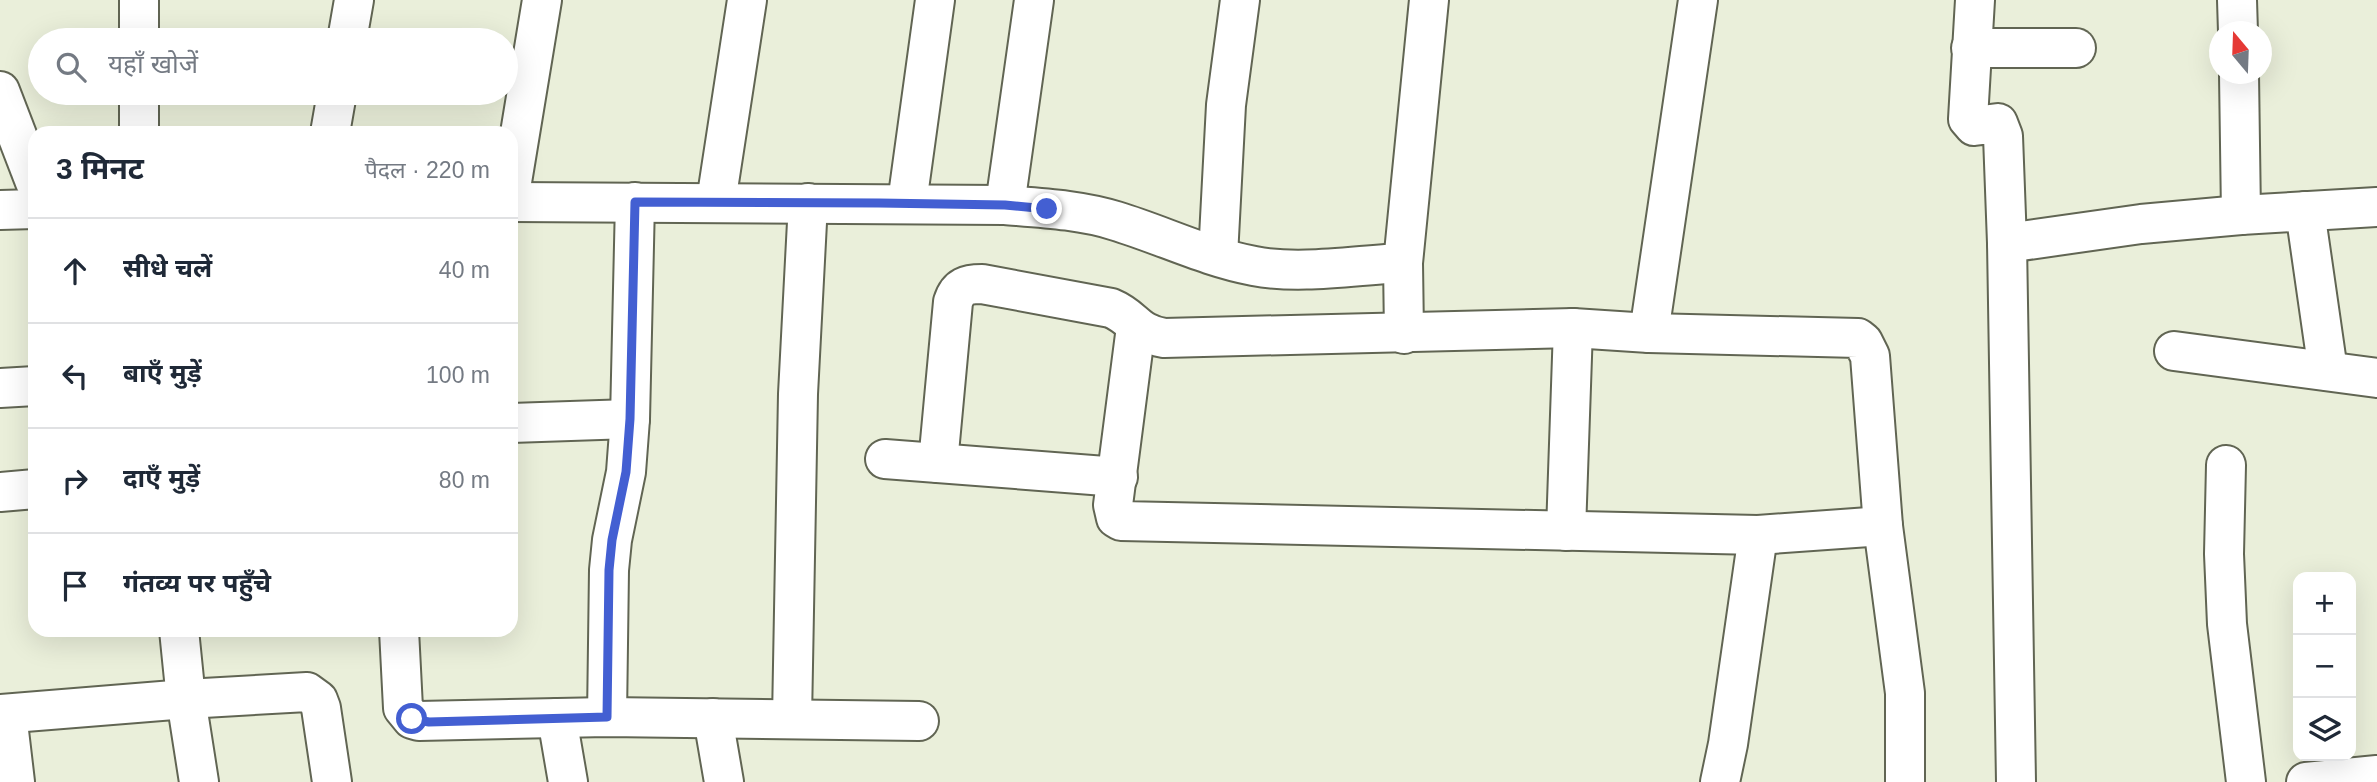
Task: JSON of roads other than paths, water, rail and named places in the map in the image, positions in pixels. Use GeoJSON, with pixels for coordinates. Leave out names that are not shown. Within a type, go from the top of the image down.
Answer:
{"type":"FeatureCollection","features":[{"type":"Feature","properties":{"kind":"street"},"geometry":{"type":"LineString","coordinates":[[139,0],[139,28]]}},
{"type":"Feature","properties":{"kind":"street"},"geometry":{"type":"LineString","coordinates":[[349,28],[354,0]]}},
{"type":"Feature","properties":{"kind":"street"},"geometry":{"type":"LineString","coordinates":[[518,146],[542,0]]}},
{"type":"Feature","properties":{"kind":"street"},"geometry":{"type":"LineString","coordinates":[[716,202],[747,0]]}},
{"type":"Feature","properties":{"kind":"street"},"geometry":{"type":"LineString","coordinates":[[907,203],[935,0]]}},
{"type":"Feature","properties":{"kind":"street"},"geometry":{"type":"LineString","coordinates":[[1005,205],[1034,0]]}},
{"type":"Feature","properties":{"kind":"street"},"geometry":{"type":"LineString","coordinates":[[1218,257],[1226,105],[1240,0]]}},
{"type":"Feature","properties":{"kind":"street"},"geometry":{"type":"LineString","coordinates":[[1404,334],[1403,263],[1429,0]]}},
{"type":"Feature","properties":{"kind":"street"},"geometry":{"type":"LineString","coordinates":[[1649,333],[1698,0]]}},
{"type":"Feature","properties":{"kind":"street"},"geometry":{"type":"LineString","coordinates":[[1975,0],[1968,119],[1974,126],[1996,123],[2001,128],[2007,243],[2016,782]]}},
{"type":"Feature","properties":{"kind":"street"},"geometry":{"type":"LineString","coordinates":[[2238,0],[2238,21]]}},
{"type":"Feature","properties":{"kind":"street"},"geometry":{"type":"LineString","coordinates":[[1971,48],[2076,48]]}},
{"type":"Feature","properties":{"kind":"street"},"geometry":{"type":"LineString","coordinates":[[2239,84],[2241,215]]}},
{"type":"Feature","properties":{"kind":"street"},"geometry":{"type":"LineString","coordinates":[[0,91],[28,164]]}},
{"type":"Feature","properties":{"kind":"street"},"geometry":{"type":"LineString","coordinates":[[139,105],[139,126]]}},
{"type":"Feature","properties":{"kind":"street"},"geometry":{"type":"LineString","coordinates":[[331,126],[335,105]]}},
{"type":"Feature","properties":{"kind":"street"},"geometry":{"type":"LineString","coordinates":[[518,202],[1005,205],[1113,220],[1218,257],[1254,266],[1284,269],[1403,263]]}},
{"type":"Feature","properties":{"kind":"street"},"geometry":{"type":"LineString","coordinates":[[607,717],[609,570],[612,540],[626,472],[630,419],[635,202]]}},
{"type":"Feature","properties":{"kind":"street"},"geometry":{"type":"LineString","coordinates":[[792,719],[798,394],[808,203]]}},
{"type":"Feature","properties":{"kind":"street"},"geometry":{"type":"LineString","coordinates":[[2007,243],[2141,224],[2377,207]]}},
{"type":"Feature","properties":{"kind":"street"},"geometry":{"type":"LineString","coordinates":[[0,210],[28,209]]}},
{"type":"Feature","properties":{"kind":"street"},"geometry":{"type":"LineString","coordinates":[[2305,211],[2328,371]]}},
{"type":"Feature","properties":{"kind":"street"},"geometry":{"type":"LineString","coordinates":[[938,463],[953,302],[961,287],[968,285],[982,284],[1111,308],[1144,333],[1164,338],[1573,328],[1649,333],[1849,337],[1863,342],[1870,356],[1883,526],[1905,693],[1905,782]]}},
{"type":"Feature","properties":{"kind":"street"},"geometry":{"type":"LineString","coordinates":[[1136,327],[1114,512],[1121,521],[1758,535],[1883,526]]}},
{"type":"Feature","properties":{"kind":"street"},"geometry":{"type":"LineString","coordinates":[[1566,531],[1573,328]]}},
{"type":"Feature","properties":{"kind":"street"},"geometry":{"type":"LineString","coordinates":[[2174,351],[2377,378]]}},
{"type":"Feature","properties":{"kind":"street"},"geometry":{"type":"LineString","coordinates":[[0,388],[28,386]]}},
{"type":"Feature","properties":{"kind":"street"},"geometry":{"type":"LineString","coordinates":[[518,423],[630,419]]}},
{"type":"Feature","properties":{"kind":"street"},"geometry":{"type":"LineString","coordinates":[[885,459],[1118,477]]}},
{"type":"Feature","properties":{"kind":"street"},"geometry":{"type":"LineString","coordinates":[[2226,465],[2224,554],[2227,624],[2246,782]]}},
{"type":"Feature","properties":{"kind":"street"},"geometry":{"type":"LineString","coordinates":[[0,492],[28,490]]}},
{"type":"Feature","properties":{"kind":"street"},"geometry":{"type":"LineString","coordinates":[[1720,782],[1728,744],[1758,535]]}},
{"type":"Feature","properties":{"kind":"street"},"geometry":{"type":"LineString","coordinates":[[180,637],[199,782]]}},
{"type":"Feature","properties":{"kind":"street"},"geometry":{"type":"LineString","coordinates":[[400,637],[402,702],[407,715],[412,719],[429,722],[607,717],[919,721]]}},
{"type":"Feature","properties":{"kind":"street"},"geometry":{"type":"LineString","coordinates":[[15,782],[3,714],[296,691],[313,695],[321,708],[332,782]]}},
{"type":"Feature","properties":{"kind":"street"},"geometry":{"type":"LineString","coordinates":[[557,718],[568,782]]}},
{"type":"Feature","properties":{"kind":"street"},"geometry":{"type":"LineString","coordinates":[[713,718],[724,782]]}},
{"type":"Feature","properties":{"kind":"street"},"geometry":{"type":"LineString","coordinates":[[2306,782],[2377,775]]}}]}
